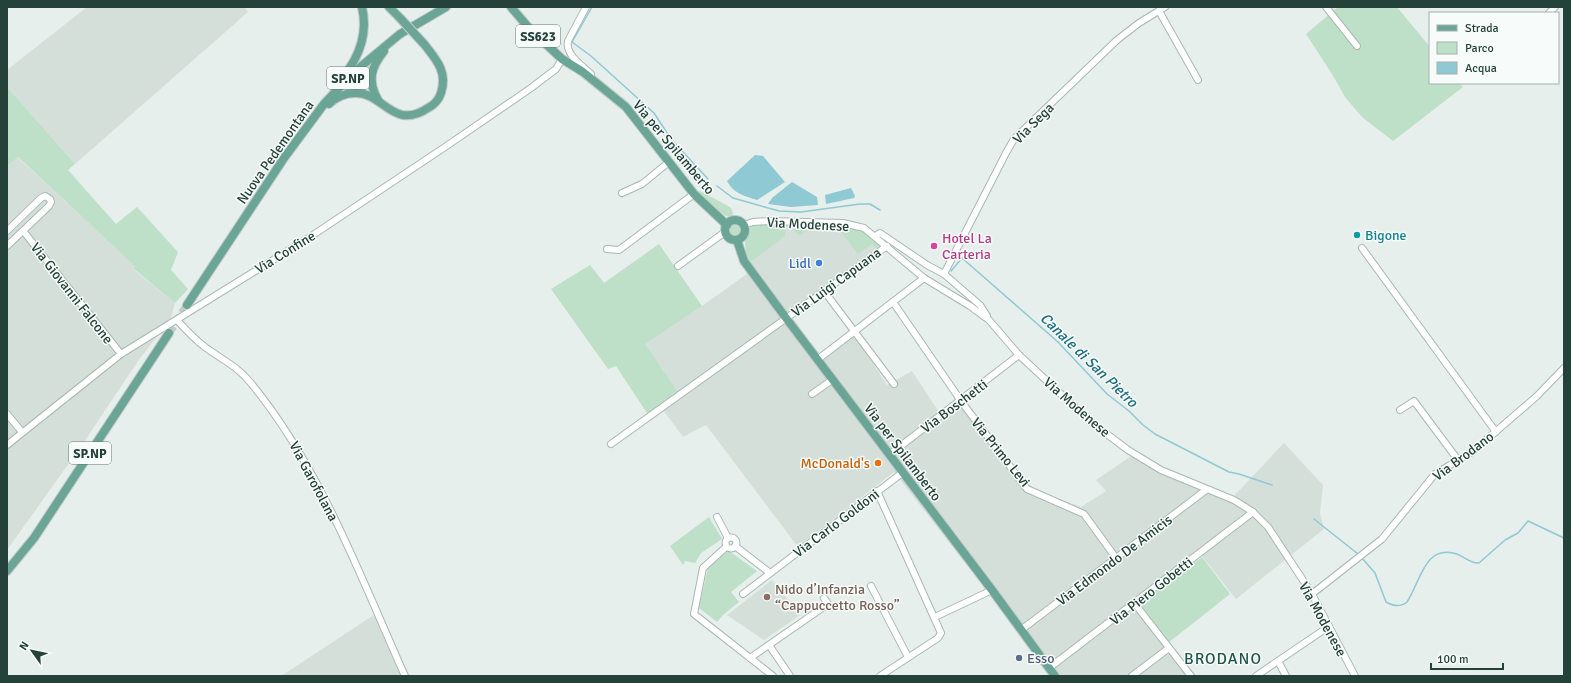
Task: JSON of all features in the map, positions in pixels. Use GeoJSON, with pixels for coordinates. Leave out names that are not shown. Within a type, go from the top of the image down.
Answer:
{"type":"FeatureCollection","features":[{"type":"Feature","properties":{"kind":"main road"},"geometry":{"type":"LineString","coordinates":[[304,129],[317,106],[354,62],[363,40],[364,22],[362,7]]}},
{"type":"Feature","properties":{"kind":"main road"},"geometry":{"type":"LineString","coordinates":[[260,194],[277,175],[303,138],[332,101],[347,94],[356,93],[367,95],[397,114],[405,115],[423,112],[433,105],[441,94],[444,83],[443,72],[436,58],[389,7]]}},
{"type":"Feature","properties":{"kind":"main road","name":"Nuova Pedemontana"},"geometry":{"type":"LineString","coordinates":[[187,305],[304,129],[338,88],[369,59],[400,34],[446,7]]}},
{"type":"Feature","properties":{"kind":"main road","name":"SS623"},"geometry":{"type":"LineString","coordinates":[[513,10],[562,59]]}},
{"type":"Feature","properties":{"kind":"main road"},"geometry":{"type":"LineString","coordinates":[[380,102],[373,91],[372,70],[377,60],[400,34]]}},
{"type":"Feature","properties":{"kind":"main road","name":"Via per Spilamberto"},"geometry":{"type":"LineString","coordinates":[[562,59],[583,72],[626,107],[694,194],[726,229],[730,239],[738,240],[744,261],[1055,676]]}},
{"type":"Feature","properties":{"kind":"main road"},"geometry":{"type":"LineString","coordinates":[[726,229],[736,220],[744,226],[744,236],[738,240]]}},
{"type":"Feature","properties":{"kind":"main road","name":"SP.NP"},"geometry":{"type":"LineString","coordinates":[[7,571],[34,538],[169,333]]}},
{"type":"Feature","properties":{"kind":"street"},"geometry":{"type":"LineString","coordinates":[[586,7],[568,41],[567,48],[570,54],[614,98]]}},
{"type":"Feature","properties":{"kind":"street","name":"Via Sega"},"geometry":{"type":"LineString","coordinates":[[944,274],[1014,139],[1118,40],[1165,7]]}},
{"type":"Feature","properties":{"kind":"street"},"geometry":{"type":"LineString","coordinates":[[1326,7],[1357,46]]}},
{"type":"Feature","properties":{"kind":"street"},"geometry":{"type":"LineString","coordinates":[[1159,11],[1198,80]]}},
{"type":"Feature","properties":{"kind":"street","name":"Via Confine"},"geometry":{"type":"LineString","coordinates":[[7,445],[121,354],[307,239],[445,147],[531,88],[556,69],[562,59]]}},
{"type":"Feature","properties":{"kind":"street"},"geometry":{"type":"LineString","coordinates":[[622,193],[642,184],[669,162]]}},
{"type":"Feature","properties":{"kind":"street"},"geometry":{"type":"LineString","coordinates":[[607,249],[619,250],[694,194]]}},
{"type":"Feature","properties":{"kind":"street"},"geometry":{"type":"LineString","coordinates":[[7,232],[41,198],[48,197],[51,200],[49,206],[24,232],[7,246]]}},
{"type":"Feature","properties":{"kind":"street","name":"Via Modenese"},"geometry":{"type":"LineString","coordinates":[[744,226],[753,222],[843,223],[864,228],[924,278],[970,306],[989,320],[1019,355],[1091,422],[1128,450],[1161,470],[1206,490],[1234,500],[1253,512],[1268,527],[1312,594],[1355,676]]}},
{"type":"Feature","properties":{"kind":"street"},"geometry":{"type":"LineString","coordinates":[[678,266],[726,229]]}},
{"type":"Feature","properties":{"kind":"street","name":"Via Giovanni Falcone"},"geometry":{"type":"LineString","coordinates":[[24,232],[121,354]]}},
{"type":"Feature","properties":{"kind":"street"},"geometry":{"type":"LineString","coordinates":[[875,236],[880,233],[927,265],[944,274],[980,305],[989,320]]}},
{"type":"Feature","properties":{"kind":"street","name":"Via Luigi Capuana"},"geometry":{"type":"LineString","coordinates":[[611,444],[887,246]]}},
{"type":"Feature","properties":{"kind":"street"},"geometry":{"type":"LineString","coordinates":[[1362,248],[1496,432]]}},
{"type":"Feature","properties":{"kind":"street"},"geometry":{"type":"LineString","coordinates":[[817,360],[924,278]]}},
{"type":"Feature","properties":{"kind":"street"},"geometry":{"type":"LineString","coordinates":[[824,291],[894,384]]}},
{"type":"Feature","properties":{"kind":"street","name":"Via Primo Levi"},"geometry":{"type":"LineString","coordinates":[[893,302],[961,401],[1027,489],[1084,514],[1116,558]]}},
{"type":"Feature","properties":{"kind":"street","name":"Via Garofolana"},"geometry":{"type":"LineString","coordinates":[[177,320],[196,340],[239,369],[292,439],[324,498],[405,676]]}},
{"type":"Feature","properties":{"kind":"street","name":"Via Boschetti"},"geometry":{"type":"LineString","coordinates":[[889,455],[1019,355]]}},
{"type":"Feature","properties":{"kind":"street","name":"Via Brodano"},"geometry":{"type":"LineString","coordinates":[[1312,594],[1382,539],[1435,474],[1472,452],[1537,396],[1564,368]]}},
{"type":"Feature","properties":{"kind":"street"},"geometry":{"type":"LineString","coordinates":[[812,394],[832,380]]}},
{"type":"Feature","properties":{"kind":"street"},"geometry":{"type":"LineString","coordinates":[[1400,410],[1414,400],[1458,460]]}},
{"type":"Feature","properties":{"kind":"street"},"geometry":{"type":"LineString","coordinates":[[7,414],[22,432]]}},
{"type":"Feature","properties":{"kind":"street","name":"Via Carlo Goldoni"},"geometry":{"type":"LineString","coordinates":[[742,594],[902,473]]}},
{"type":"Feature","properties":{"kind":"street","name":"Via Edmondo De Amicis"},"geometry":{"type":"LineString","coordinates":[[1021,630],[1206,490]]}},
{"type":"Feature","properties":{"kind":"street"},"geometry":{"type":"LineString","coordinates":[[877,491],[941,631],[940,635],[880,676]]}},
{"type":"Feature","properties":{"kind":"street","name":"Via Piero Gobetti"},"geometry":{"type":"LineString","coordinates":[[1049,668],[1135,604],[1253,512]]}},
{"type":"Feature","properties":{"kind":"street"},"geometry":{"type":"LineString","coordinates":[[717,517],[728,538],[735,540],[736,546],[770,573]]}},
{"type":"Feature","properties":{"kind":"street"},"geometry":{"type":"LineString","coordinates":[[726,547],[725,542],[728,538]]}},
{"type":"Feature","properties":{"kind":"street"},"geometry":{"type":"LineString","coordinates":[[726,547],[732,549],[736,546]]}},
{"type":"Feature","properties":{"kind":"street"},"geometry":{"type":"LineString","coordinates":[[726,547],[703,568],[694,614],[773,676]]}},
{"type":"Feature","properties":{"kind":"street"},"geometry":{"type":"LineString","coordinates":[[871,586],[908,658]]}},
{"type":"Feature","properties":{"kind":"street"},"geometry":{"type":"LineString","coordinates":[[935,617],[992,590]]}},
{"type":"Feature","properties":{"kind":"street"},"geometry":{"type":"LineString","coordinates":[[750,658],[828,604],[824,598]]}},
{"type":"Feature","properties":{"kind":"street"},"geometry":{"type":"LineString","coordinates":[[1135,604],[1191,676]]}},
{"type":"Feature","properties":{"kind":"street"},"geometry":{"type":"LineString","coordinates":[[1256,676],[1328,627]]}},
{"type":"Feature","properties":{"kind":"street"},"geometry":{"type":"LineString","coordinates":[[769,645],[790,676]]}},
{"type":"Feature","properties":{"kind":"street"},"geometry":{"type":"LineString","coordinates":[[1132,676],[1169,648]]}},
{"type":"Feature","properties":{"kind":"street"},"geometry":{"type":"LineString","coordinates":[[1278,661],[1286,676]]}},
{"type":"Feature","properties":{"kind":"shaded area"},"geometry":{"type":"Polygon","coordinates":[[[87,7],[244,7],[248,12],[75,164],[7,87],[7,70],[87,7]]]}},
{"type":"Feature","properties":{"kind":"shaded area"},"geometry":{"type":"Polygon","coordinates":[[[17,157],[137,267],[134,270],[175,303],[171,318],[138,361],[84,442],[7,550],[7,166],[17,157]]]}},
{"type":"Feature","properties":{"kind":"shaded area"},"geometry":{"type":"Polygon","coordinates":[[[845,220],[860,224],[887,244],[785,317],[817,359],[853,333],[887,385],[912,371],[941,415],[960,405],[1023,481],[1043,493],[1081,507],[1106,491],[1096,480],[1134,454],[1231,499],[1284,443],[1323,485],[1320,513],[1324,529],[1236,599],[1202,556],[1138,605],[1193,676],[1054,676],[894,472],[798,547],[706,425],[683,437],[661,407],[644,344],[702,306],[751,271],[744,261],[781,235],[781,224],[845,220]]]}},
{"type":"Feature","properties":{"kind":"shaded area","name":"Nido d’Infanzia “Cappuccetto Rosso”"},"geometry":{"type":"Polygon","coordinates":[[[772,580],[800,615],[764,640],[727,615],[772,580]]]}},
{"type":"Feature","properties":{"kind":"shaded area"},"geometry":{"type":"Polygon","coordinates":[[[377,613],[406,676],[281,676],[377,613]]]}},
{"type":"Feature","properties":{"kind":"green space"},"geometry":{"type":"Polygon","coordinates":[[[1338,7],[1397,7],[1429,46],[1429,84],[1460,84],[1463,87],[1393,141],[1362,117],[1345,97],[1306,34],[1338,7]]]}},
{"type":"Feature","properties":{"kind":"green space"},"geometry":{"type":"Polygon","coordinates":[[[7,87],[75,164],[68,170],[116,224],[137,207],[178,252],[171,270],[188,289],[175,303],[134,269],[136,267],[18,157],[7,166],[7,87]]]}},
{"type":"Feature","properties":{"kind":"green space"},"geometry":{"type":"Polygon","coordinates":[[[700,191],[730,207],[733,216],[729,217],[719,213],[698,193],[700,191]]]}},
{"type":"Feature","properties":{"kind":"green space"},"geometry":{"type":"Polygon","coordinates":[[[734,222],[741,227],[742,230],[737,237],[734,238],[727,233],[726,230],[731,223],[734,222]]]}},
{"type":"Feature","properties":{"kind":"green space"},"geometry":{"type":"Polygon","coordinates":[[[779,223],[785,228],[785,236],[752,261],[747,259],[745,239],[746,233],[749,229],[754,226],[779,223]]]}},
{"type":"Feature","properties":{"kind":"green space"},"geometry":{"type":"Polygon","coordinates":[[[798,224],[840,224],[863,230],[878,241],[879,245],[875,249],[872,244],[858,254],[838,228],[812,227],[800,235],[794,231],[794,227],[798,224]]]}},
{"type":"Feature","properties":{"kind":"green space"},"geometry":{"type":"Polygon","coordinates":[[[659,244],[702,306],[645,344],[679,394],[649,416],[616,366],[608,369],[551,289],[590,265],[604,283],[659,244]]]}},
{"type":"Feature","properties":{"kind":"green space"},"geometry":{"type":"Polygon","coordinates":[[[709,517],[722,539],[701,553],[695,563],[685,561],[683,565],[670,546],[709,517]]]}},
{"type":"Feature","properties":{"kind":"green space"},"geometry":{"type":"Polygon","coordinates":[[[729,551],[757,571],[731,592],[739,602],[724,614],[717,622],[699,608],[708,568],[712,562],[729,551]]]}},
{"type":"Feature","properties":{"kind":"green space"},"geometry":{"type":"Polygon","coordinates":[[[1202,557],[1230,594],[1168,643],[1140,604],[1202,557]]]}},
{"type":"Feature","properties":{"kind":"water"},"geometry":{"type":"Polygon","coordinates":[[[755,155],[763,156],[785,182],[757,200],[736,191],[727,181],[755,155]]]}},
{"type":"Feature","properties":{"kind":"water"},"geometry":{"type":"Polygon","coordinates":[[[792,182],[817,197],[818,205],[791,207],[768,204],[772,198],[792,182]]]}},
{"type":"Feature","properties":{"kind":"water"},"geometry":{"type":"Polygon","coordinates":[[[851,188],[855,196],[854,198],[826,204],[825,195],[851,188]]]}},
{"type":"Feature","properties":{"kind":"waterway","name":"Canale di San Pietro"},"geometry":{"type":"LineString","coordinates":[[592,7],[572,42],[591,56],[654,113],[671,139],[708,179]]}},
{"type":"Feature","properties":{"kind":"waterway","name":"Canale di San Pietro"},"geometry":{"type":"LineString","coordinates":[[717,186],[733,198],[779,211],[801,212],[860,204],[870,204],[880,210]]}},
{"type":"Feature","properties":{"kind":"waterway","name":"Canale di San Pietro"},"geometry":{"type":"LineString","coordinates":[[951,271],[962,258],[1058,342],[1107,394],[1155,434],[1229,472],[1272,485]]}},
{"type":"Feature","properties":{"kind":"waterway","name":"Canale di San Pietro"},"geometry":{"type":"LineString","coordinates":[[1314,519],[1358,554]]}},
{"type":"Feature","properties":{"kind":"waterway","name":"Canale di San Pietro"},"geometry":{"type":"LineString","coordinates":[[1362,558],[1375,573],[1386,602],[1394,605],[1400,605],[1407,602],[1425,566],[1430,559],[1437,554],[1446,552],[1457,554],[1479,563],[1505,540],[1518,533],[1528,521],[1564,538]]}},
{"type":"Feature","properties":{"kind":"tunnel"},"geometry":{"type":"LineString","coordinates":[[169,333],[187,305]]}},
{"type":"Feature","properties":{"kind":"place","name":"Bigone"},"geometry":{"type":"Point","coordinates":[1357,235]}},
{"type":"Feature","properties":{"kind":"place","name":"Hotel La Carteria"},"geometry":{"type":"Point","coordinates":[934,246]}},
{"type":"Feature","properties":{"kind":"place","name":"Lidl"},"geometry":{"type":"Point","coordinates":[819,263]}},
{"type":"Feature","properties":{"kind":"place","name":"McDonald's"},"geometry":{"type":"Point","coordinates":[878,463]}},
{"type":"Feature","properties":{"kind":"place","name":"Nido d’Infanzia “Cappuccetto Rosso”"},"geometry":{"type":"Point","coordinates":[767,597]}},
{"type":"Feature","properties":{"kind":"place","name":"Esso"},"geometry":{"type":"Point","coordinates":[1019,658]}},
{"type":"Feature","properties":{"kind":"district","name":"BRODANO"},"geometry":{"type":"Point","coordinates":[1223,658]}}]}
